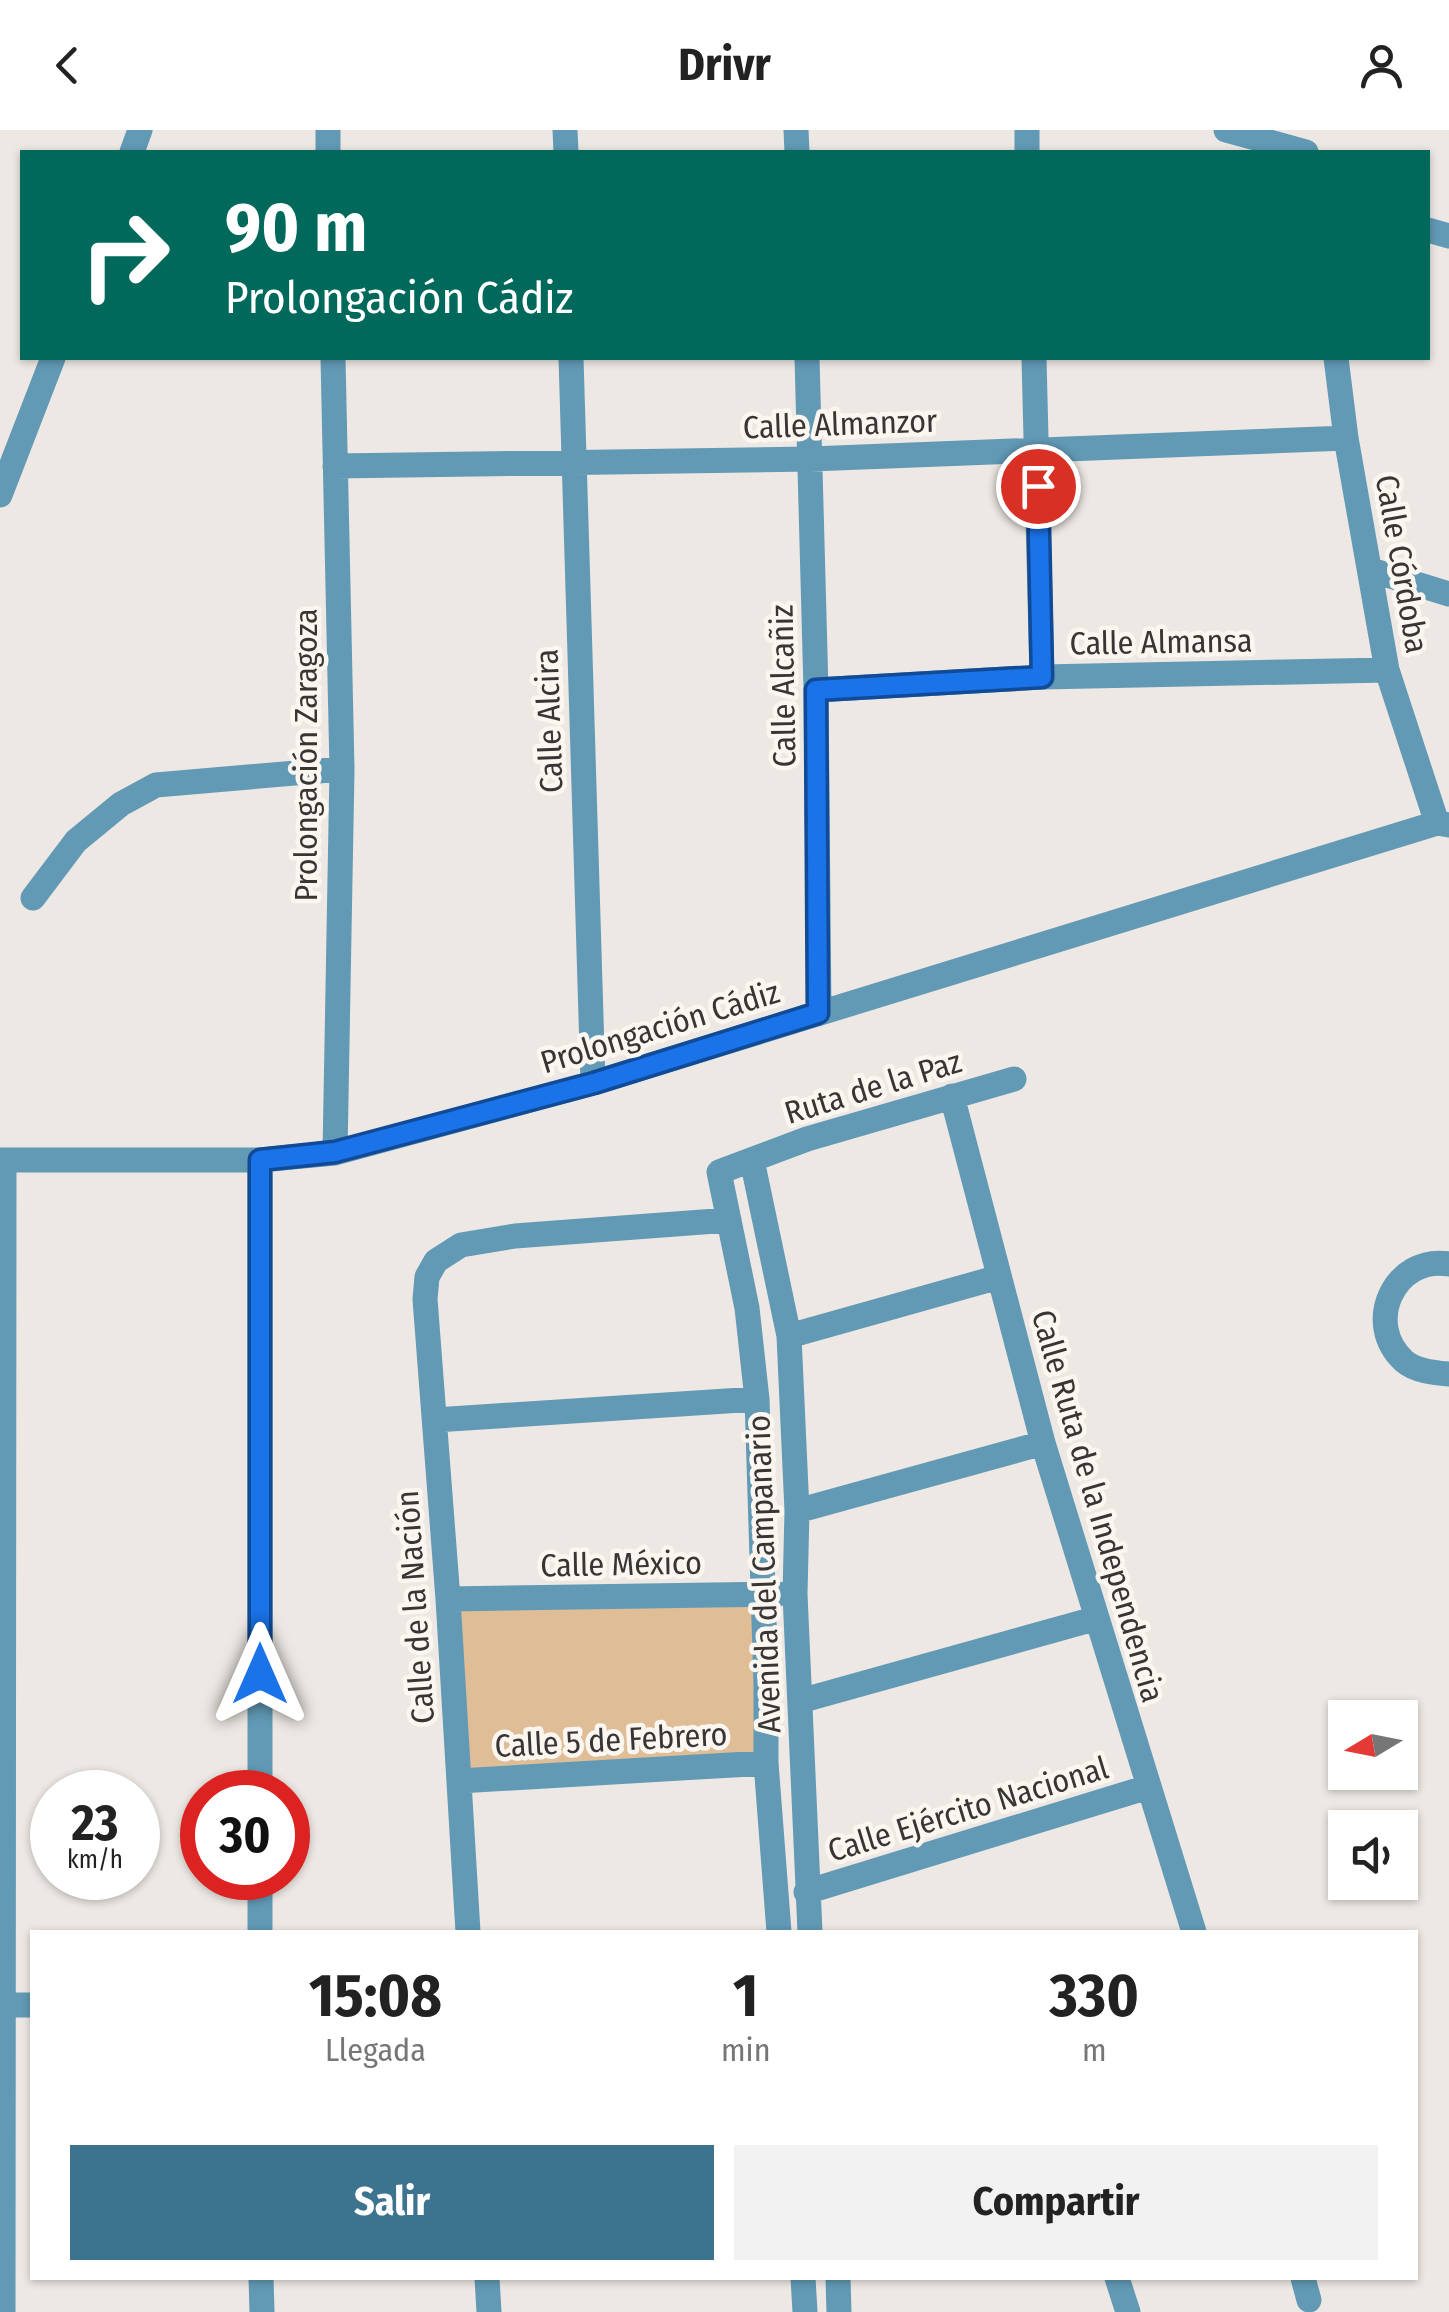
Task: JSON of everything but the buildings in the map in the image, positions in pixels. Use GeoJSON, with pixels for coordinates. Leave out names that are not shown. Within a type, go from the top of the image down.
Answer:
{"type":"FeatureCollection","features":[{"type":"Feature","properties":{"kind":"street"},"geometry":{"type":"LineString","coordinates":[[1226,130],[1299,150]]}},
{"type":"Feature","properties":{"kind":"street"},"geometry":{"type":"LineString","coordinates":[[0,495],[52,360]]}},
{"type":"Feature","properties":{"kind":"street","name":"Prolongación Zaragoza"},"geometry":{"type":"LineString","coordinates":[[333,360],[342,769],[335,1152]]}},
{"type":"Feature","properties":{"kind":"street","name":"Calle Alcira"},"geometry":{"type":"LineString","coordinates":[[571,360],[594,1083]]}},
{"type":"Feature","properties":{"kind":"street","name":"Calle Alcañiz"},"geometry":{"type":"LineString","coordinates":[[806,360],[816,690],[818,1013]]}},
{"type":"Feature","properties":{"kind":"street"},"geometry":{"type":"LineString","coordinates":[[1034,360],[1042,677]]}},
{"type":"Feature","properties":{"kind":"street","name":"Calle Córdoba"},"geometry":{"type":"LineString","coordinates":[[1336,360],[1387,670],[1443,824]]}},
{"type":"Feature","properties":{"kind":"street","name":"Calle Almanzor"},"geometry":{"type":"LineString","coordinates":[[335,466],[811,459],[1346,438]]}},
{"type":"Feature","properties":{"kind":"street"},"geometry":{"type":"LineString","coordinates":[[1371,570],[1449,594]]}},
{"type":"Feature","properties":{"kind":"street","name":"Calle Almansa"},"geometry":{"type":"LineString","coordinates":[[816,690],[1042,677],[1387,670]]}},
{"type":"Feature","properties":{"kind":"street"},"geometry":{"type":"LineString","coordinates":[[33,898],[76,840],[121,804],[156,785],[342,769]]}},
{"type":"Feature","properties":{"kind":"street","name":"Prolongación Cádiz"},"geometry":{"type":"LineString","coordinates":[[2,1160],[260,1160],[335,1152],[594,1083],[1443,824]]}},
{"type":"Feature","properties":{"kind":"street","name":"Ruta de la Paz"},"geometry":{"type":"LineString","coordinates":[[729,1220],[718,1172],[808,1139],[1014,1079]]}},
{"type":"Feature","properties":{"kind":"street","name":"Calle Ruta de la Independencia"},"geometry":{"type":"LineString","coordinates":[[952,1096],[1042,1444],[1193,1930]]}},
{"type":"Feature","properties":{"kind":"street"},"geometry":{"type":"LineString","coordinates":[[2,1160],[3,2312]]}},
{"type":"Feature","properties":{"kind":"street"},"geometry":{"type":"LineString","coordinates":[[260,1160],[260,1770]]}},
{"type":"Feature","properties":{"kind":"street","name":"Ruta de la Paz"},"geometry":{"type":"LineString","coordinates":[[752,1160],[763,1217]]}},
{"type":"Feature","properties":{"kind":"street","name":"Avenida del Campanario"},"geometry":{"type":"LineString","coordinates":[[763,1217],[789,1336],[797,1511],[795,1594],[810,1930]]}},
{"type":"Feature","properties":{"kind":"street","name":"Avenida del Campanario"},"geometry":{"type":"LineString","coordinates":[[729,1220],[747,1308],[757,1399],[766,1763],[780,1930]]}},
{"type":"Feature","properties":{"kind":"street","name":"Calle de la Nación"},"geometry":{"type":"LineString","coordinates":[[468,1930],[427,1277],[436,1262],[461,1246],[515,1236],[729,1220]]}},
{"type":"Feature","properties":{"kind":"street"},"geometry":{"type":"LineString","coordinates":[[1449,1264],[1434,1262],[1413,1270],[1392,1287],[1384,1314],[1392,1345],[1405,1363],[1430,1373],[1449,1374]]}},
{"type":"Feature","properties":{"kind":"street"},"geometry":{"type":"LineString","coordinates":[[789,1336],[998,1278]]}},
{"type":"Feature","properties":{"kind":"street"},"geometry":{"type":"LineString","coordinates":[[435,1420],[757,1399]]}},
{"type":"Feature","properties":{"kind":"street"},"geometry":{"type":"LineString","coordinates":[[797,1511],[1042,1444]]}},
{"type":"Feature","properties":{"kind":"street","name":"Calle México"},"geometry":{"type":"LineString","coordinates":[[448,1599],[795,1594]]}},
{"type":"Feature","properties":{"kind":"street"},"geometry":{"type":"LineString","coordinates":[[800,1701],[1094,1619]]}},
{"type":"Feature","properties":{"kind":"street","name":"Calle 5 de Febrero"},"geometry":{"type":"LineString","coordinates":[[460,1781],[766,1763]]}},
{"type":"Feature","properties":{"kind":"street","name":"Calle Ejército Nacional"},"geometry":{"type":"LineString","coordinates":[[806,1892],[1148,1787]]}},
{"type":"Feature","properties":{"kind":"street"},"geometry":{"type":"LineString","coordinates":[[260,1900],[260,1930]]}},
{"type":"Feature","properties":{"kind":"street"},"geometry":{"type":"LineString","coordinates":[[2,2005],[30,2005]]}},
{"type":"Feature","properties":{"kind":"street"},"geometry":{"type":"LineString","coordinates":[[261,2280],[262,2312]]}},
{"type":"Feature","properties":{"kind":"street"},"geometry":{"type":"LineString","coordinates":[[487,2280],[489,2312]]}},
{"type":"Feature","properties":{"kind":"street"},"geometry":{"type":"LineString","coordinates":[[802,2280],[805,2312]]}},
{"type":"Feature","properties":{"kind":"street"},"geometry":{"type":"LineString","coordinates":[[838,2280],[839,2312]]}},
{"type":"Feature","properties":{"kind":"street"},"geometry":{"type":"LineString","coordinates":[[1118,2280],[1128,2312]]}},
{"type":"Feature","properties":{"kind":"shaded area"},"geometry":{"type":"Polygon","coordinates":[[[764,1594],[766,1763],[459,1781],[448,1599],[764,1594]]]}},
{"type":"Feature","properties":{"kind":"route"},"geometry":{"type":"LineString","coordinates":[[260,1674],[260,1160],[335,1152],[594,1083],[818,1013],[816,690],[1042,677],[1038,486]]}}]}
